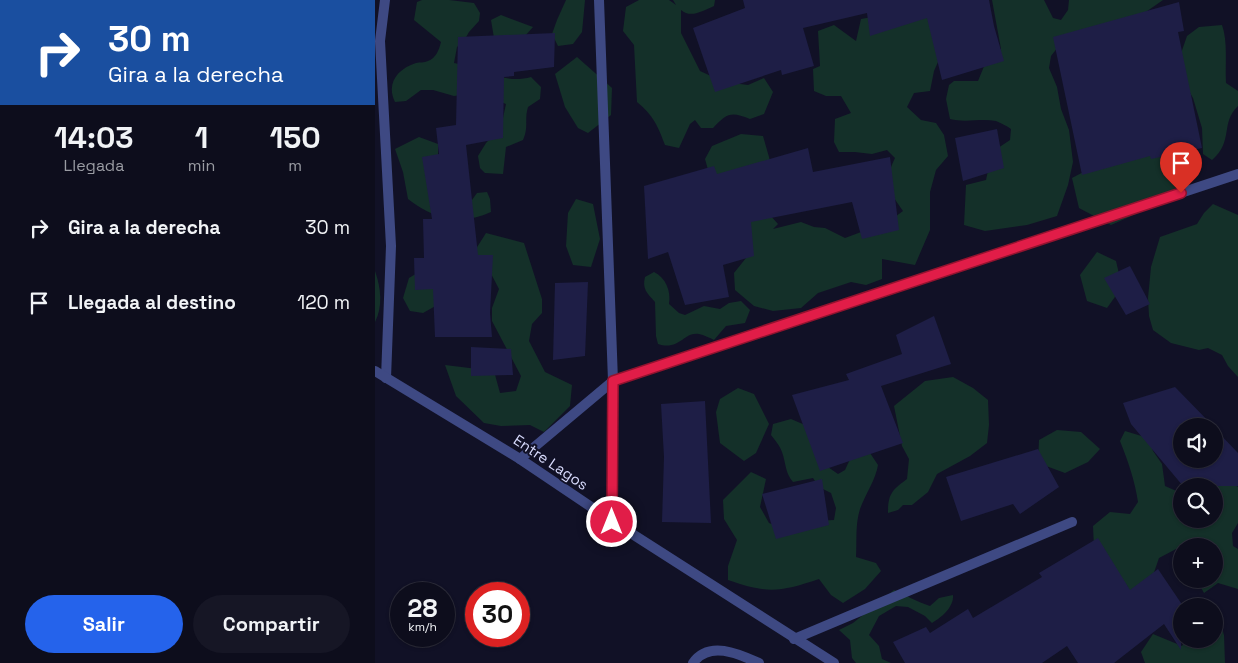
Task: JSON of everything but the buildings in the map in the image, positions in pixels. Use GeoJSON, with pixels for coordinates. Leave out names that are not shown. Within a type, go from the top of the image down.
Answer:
{"type":"FeatureCollection","features":[{"type":"Feature","properties":{"kind":"street"},"geometry":{"type":"LineString","coordinates":[[385,0],[380,41],[391,246],[386,378]]}},
{"type":"Feature","properties":{"kind":"street"},"geometry":{"type":"LineString","coordinates":[[599,0],[613,381],[612,522]]}},
{"type":"Feature","properties":{"kind":"street"},"geometry":{"type":"LineString","coordinates":[[521,459],[613,381],[1238,174]]}},
{"type":"Feature","properties":{"kind":"street","name":"Entre Lagos"},"geometry":{"type":"LineString","coordinates":[[375,371],[521,459],[612,522],[833,663]]}},
{"type":"Feature","properties":{"kind":"street"},"geometry":{"type":"LineString","coordinates":[[794,639],[1072,522]]}},
{"type":"Feature","properties":{"kind":"street"},"geometry":{"type":"LineString","coordinates":[[693,663],[709,651],[723,650],[759,663]]}},
{"type":"Feature","properties":{"kind":"green space"},"geometry":{"type":"Polygon","coordinates":[[[422,0],[449,0],[474,3],[480,13],[479,21],[457,47],[454,63],[511,79],[531,77],[541,87],[540,99],[528,107],[526,131],[523,140],[506,147],[503,174],[485,173],[480,168],[478,156],[486,143],[501,127],[506,104],[477,93],[454,96],[433,90],[421,90],[406,101],[395,102],[392,89],[395,78],[403,69],[409,66],[431,60],[437,53],[441,42],[414,20],[417,2],[422,0]]]}},
{"type":"Feature","properties":{"kind":"green space"},"geometry":{"type":"Polygon","coordinates":[[[566,0],[585,0],[582,32],[573,44],[558,46],[552,34],[566,0]]]}},
{"type":"Feature","properties":{"kind":"green space"},"geometry":{"type":"Polygon","coordinates":[[[639,0],[669,0],[676,5],[673,0],[715,0],[714,6],[697,13],[689,14],[681,10],[681,33],[700,71],[724,82],[748,85],[764,78],[773,92],[764,114],[750,119],[734,114],[726,116],[713,128],[701,128],[695,120],[690,124],[679,148],[665,145],[654,121],[637,102],[634,45],[623,31],[626,7],[639,0]]]}},
{"type":"Feature","properties":{"kind":"green space"},"geometry":{"type":"Polygon","coordinates":[[[992,0],[1044,0],[1053,18],[1061,20],[1068,10],[1069,0],[1163,0],[1130,23],[1065,38],[1051,56],[1049,68],[1057,87],[1061,109],[1069,130],[1073,162],[1068,185],[1057,216],[1027,225],[985,231],[964,225],[966,185],[986,180],[992,152],[1010,140],[1011,129],[996,121],[950,119],[946,99],[949,85],[954,81],[978,81],[985,64],[1001,49],[992,0]]]}},
{"type":"Feature","properties":{"kind":"green space"},"geometry":{"type":"Polygon","coordinates":[[[928,7],[942,53],[934,71],[930,91],[914,93],[907,107],[921,120],[936,123],[944,135],[948,156],[936,170],[930,192],[930,230],[915,265],[882,259],[882,279],[866,285],[851,282],[818,293],[801,308],[773,311],[754,306],[735,290],[734,273],[750,253],[712,184],[705,159],[712,146],[741,134],[763,136],[771,164],[769,214],[778,224],[773,229],[801,222],[814,227],[825,228],[845,238],[888,222],[903,211],[891,192],[888,180],[895,158],[887,150],[872,154],[839,152],[834,142],[835,119],[851,113],[841,96],[826,96],[814,91],[813,69],[820,66],[818,31],[834,25],[856,41],[861,19],[928,7]]]}},
{"type":"Feature","properties":{"kind":"green space"},"geometry":{"type":"Polygon","coordinates":[[[501,15],[533,27],[517,45],[494,38],[491,20],[501,15]]]}},
{"type":"Feature","properties":{"kind":"green space"},"geometry":{"type":"Polygon","coordinates":[[[1222,25],[1226,46],[1226,83],[1238,91],[1238,106],[1229,119],[1223,146],[1212,160],[1203,154],[1202,128],[1193,98],[1182,79],[1178,62],[1187,36],[1199,27],[1222,25]]]}},
{"type":"Feature","properties":{"kind":"green space"},"geometry":{"type":"Polygon","coordinates":[[[577,57],[612,88],[611,115],[588,133],[578,128],[565,107],[555,74],[577,57]]]}},
{"type":"Feature","properties":{"kind":"green space"},"geometry":{"type":"Polygon","coordinates":[[[419,137],[438,144],[438,160],[472,200],[477,193],[487,192],[490,199],[491,212],[469,219],[448,218],[437,216],[408,199],[403,172],[395,149],[419,137]]]}},
{"type":"Feature","properties":{"kind":"green space"},"geometry":{"type":"Polygon","coordinates":[[[1169,151],[1183,173],[1182,184],[1136,214],[1111,225],[1079,208],[1072,178],[1091,168],[1169,151]]]}},
{"type":"Feature","properties":{"kind":"green space"},"geometry":{"type":"Polygon","coordinates":[[[576,199],[593,204],[600,239],[591,267],[573,265],[566,246],[568,213],[576,199]]]}},
{"type":"Feature","properties":{"kind":"green space"},"geometry":{"type":"Polygon","coordinates":[[[1213,204],[1238,215],[1238,377],[1228,366],[1222,355],[1208,348],[1199,350],[1171,343],[1153,330],[1149,316],[1148,298],[1151,267],[1160,237],[1197,224],[1213,204]]]}},
{"type":"Feature","properties":{"kind":"green space"},"geometry":{"type":"Polygon","coordinates":[[[486,233],[524,243],[542,299],[542,313],[532,324],[529,341],[545,372],[572,385],[570,406],[544,432],[530,425],[501,426],[484,423],[456,396],[445,365],[494,371],[500,393],[516,391],[521,376],[492,321],[492,308],[499,289],[487,266],[474,252],[486,233]]]}},
{"type":"Feature","properties":{"kind":"green space"},"geometry":{"type":"Polygon","coordinates":[[[1097,252],[1116,261],[1122,287],[1107,308],[1087,301],[1080,275],[1097,252]]]}},
{"type":"Feature","properties":{"kind":"green space"},"geometry":{"type":"Polygon","coordinates":[[[375,271],[380,297],[378,316],[375,322],[375,271]]]}},
{"type":"Feature","properties":{"kind":"green space"},"geometry":{"type":"Polygon","coordinates":[[[419,272],[433,277],[439,304],[423,313],[410,311],[403,298],[409,278],[419,272]]]}},
{"type":"Feature","properties":{"kind":"green space"},"geometry":{"type":"Polygon","coordinates":[[[654,272],[665,281],[669,294],[669,304],[679,313],[685,315],[704,306],[720,309],[729,303],[741,301],[750,310],[745,323],[726,326],[714,340],[701,334],[694,334],[672,345],[658,344],[655,302],[644,285],[645,277],[654,272]]]}},
{"type":"Feature","properties":{"kind":"green space"},"geometry":{"type":"Polygon","coordinates":[[[953,377],[973,388],[988,400],[989,425],[987,443],[970,456],[937,474],[928,492],[912,505],[903,505],[898,510],[888,513],[892,493],[907,479],[909,459],[902,446],[894,406],[925,381],[953,377]]]}},
{"type":"Feature","properties":{"kind":"green space"},"geometry":{"type":"Polygon","coordinates":[[[738,388],[754,394],[769,424],[756,453],[744,461],[720,443],[716,412],[720,399],[738,388]]]}},
{"type":"Feature","properties":{"kind":"green space"},"geometry":{"type":"Polygon","coordinates":[[[791,419],[812,428],[825,465],[838,474],[845,470],[857,444],[866,447],[878,465],[858,515],[856,557],[876,563],[881,571],[865,589],[843,603],[831,595],[819,579],[794,587],[774,590],[754,588],[728,580],[728,566],[737,540],[724,519],[723,500],[751,472],[766,479],[760,507],[769,523],[782,528],[814,521],[834,520],[836,508],[831,493],[819,487],[813,478],[793,482],[787,471],[781,450],[771,435],[773,424],[791,419]]]}},
{"type":"Feature","properties":{"kind":"green space"},"geometry":{"type":"Polygon","coordinates":[[[1057,430],[1081,432],[1100,449],[1088,462],[1065,473],[1038,463],[1039,440],[1057,430]]]}},
{"type":"Feature","properties":{"kind":"green space"},"geometry":{"type":"Polygon","coordinates":[[[1125,431],[1148,438],[1153,451],[1162,464],[1165,486],[1173,490],[1173,528],[1223,528],[1223,479],[1238,487],[1238,523],[1232,533],[1233,546],[1238,549],[1238,589],[1223,584],[1223,538],[1173,538],[1173,551],[1159,558],[1150,584],[1124,604],[1128,587],[1094,548],[1093,526],[1110,512],[1130,514],[1138,502],[1131,471],[1120,441],[1125,431]]]}},
{"type":"Feature","properties":{"kind":"green space"},"geometry":{"type":"Polygon","coordinates":[[[1197,476],[1216,478],[1196,478],[1197,476]]]}},
{"type":"Feature","properties":{"kind":"green space"},"geometry":{"type":"Polygon","coordinates":[[[1201,588],[1211,588],[1204,593],[1201,588]]]}},
{"type":"Feature","properties":{"kind":"green space"},"geometry":{"type":"Polygon","coordinates":[[[894,590],[930,606],[939,598],[953,595],[953,599],[947,611],[932,623],[925,616],[908,607],[896,606],[879,616],[869,635],[879,646],[882,659],[891,663],[856,663],[852,658],[850,640],[839,630],[853,623],[894,590]]]}},
{"type":"Feature","properties":{"kind":"green space"},"geometry":{"type":"Polygon","coordinates":[[[1223,632],[1225,663],[1145,663],[1141,652],[1153,634],[1173,642],[1173,648],[1223,648],[1223,632]]]}},
{"type":"Feature","properties":{"kind":"route"},"geometry":{"type":"LineString","coordinates":[[612,522],[613,381],[1181,193]]}}]}
